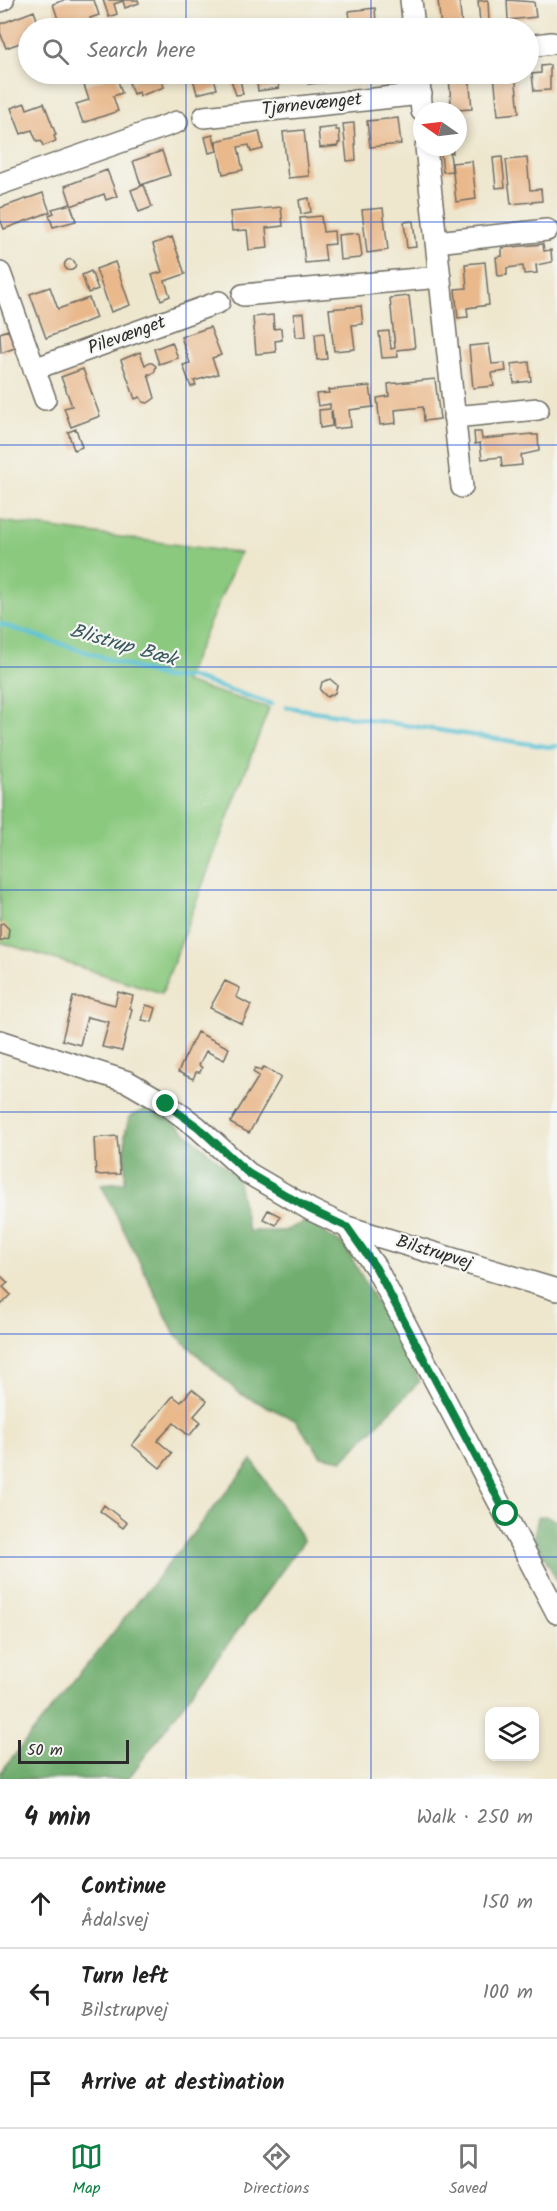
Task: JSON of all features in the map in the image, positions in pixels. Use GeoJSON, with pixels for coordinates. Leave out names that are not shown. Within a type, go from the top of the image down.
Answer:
{"type":"FeatureCollection","features":[{"type":"Feature","properties":{"kind":"street"},"geometry":{"type":"LineString","coordinates":[[411,0],[413,18]]}},
{"type":"Feature","properties":{"kind":"street"},"geometry":{"type":"LineString","coordinates":[[539,45],[552,43]]}},
{"type":"Feature","properties":{"kind":"street","name":"Tjørnevænget"},"geometry":{"type":"LineString","coordinates":[[204,117],[420,93]]}},
{"type":"Feature","properties":{"kind":"street"},"geometry":{"type":"LineString","coordinates":[[0,184],[177,122]]}},
{"type":"Feature","properties":{"kind":"street"},"geometry":{"type":"LineString","coordinates":[[427,156],[462,487]]}},
{"type":"Feature","properties":{"kind":"street"},"geometry":{"type":"LineString","coordinates":[[436,242],[547,230]]}},
{"type":"Feature","properties":{"kind":"street"},"geometry":{"type":"LineString","coordinates":[[243,295],[440,278]]}},
{"type":"Feature","properties":{"kind":"street"},"geometry":{"type":"LineString","coordinates":[[1,279],[45,399]]}},
{"type":"Feature","properties":{"kind":"street","name":"Pilevænget"},"geometry":{"type":"LineString","coordinates":[[34,369],[219,302]]}},
{"type":"Feature","properties":{"kind":"street"},"geometry":{"type":"LineString","coordinates":[[454,417],[538,409]]}},
{"type":"Feature","properties":{"kind":"street","name":"Bilstrupvej"},"geometry":{"type":"LineString","coordinates":[[0,1041],[128,1082],[166,1104],[198,1127],[248,1173],[311,1210],[347,1227],[557,1290]]}},
{"type":"Feature","properties":{"kind":"street"},"geometry":{"type":"LineString","coordinates":[[347,1227],[376,1268],[557,1613]]}},
{"type":"Feature","properties":{"kind":"green space"},"geometry":{"type":"Polygon","coordinates":[[[0,521],[240,553],[184,682],[269,708],[162,993],[0,942],[0,521]]]}},
{"type":"Feature","properties":{"kind":"green space"},"geometry":{"type":"Polygon","coordinates":[[[154,1105],[237,1177],[248,1231],[284,1231],[306,1221],[345,1246],[420,1381],[343,1460],[321,1456],[295,1420],[239,1393],[175,1334],[101,1184],[125,1182],[125,1134],[129,1117],[154,1105]]]}},
{"type":"Feature","properties":{"kind":"green space"},"geometry":{"type":"Polygon","coordinates":[[[252,1460],[304,1541],[128,1779],[0,1779],[0,1773],[252,1460]]]}},
{"type":"Feature","properties":{"kind":"green space"},"geometry":{"type":"Polygon","coordinates":[[[545,1516],[557,1521],[557,1581],[534,1537],[538,1517],[545,1516]]]}},
{"type":"Feature","properties":{"kind":"building"},"geometry":{"type":"Polygon","coordinates":[[[65,0],[94,0],[99,15],[90,18],[58,18],[53,4],[65,0]]]}},
{"type":"Feature","properties":{"kind":"building"},"geometry":{"type":"Polygon","coordinates":[[[103,0],[138,0],[139,3],[125,8],[123,1],[114,4],[117,14],[109,17],[103,0]]]}},
{"type":"Feature","properties":{"kind":"building"},"geometry":{"type":"Polygon","coordinates":[[[438,0],[459,0],[461,18],[440,18],[438,0]]]}},
{"type":"Feature","properties":{"kind":"building"},"geometry":{"type":"Polygon","coordinates":[[[488,0],[489,18],[480,18],[478,1],[488,0]]]}},
{"type":"Feature","properties":{"kind":"building"},"geometry":{"type":"Polygon","coordinates":[[[507,0],[534,2],[536,17],[508,18],[507,0]]]}},
{"type":"Feature","properties":{"kind":"building"},"geometry":{"type":"Polygon","coordinates":[[[375,8],[376,18],[350,18],[349,11],[375,8]]]}},
{"type":"Feature","properties":{"kind":"building"},"geometry":{"type":"Polygon","coordinates":[[[34,11],[36,18],[18,18],[18,44],[6,48],[0,32],[0,24],[34,11]]]}},
{"type":"Feature","properties":{"kind":"building"},"geometry":{"type":"Polygon","coordinates":[[[550,65],[550,90],[534,91],[533,84],[539,84],[541,66],[550,65]]]}},
{"type":"Feature","properties":{"kind":"building"},"geometry":{"type":"Polygon","coordinates":[[[119,84],[122,93],[113,96],[118,111],[83,123],[76,104],[89,100],[84,85],[119,84]]]}},
{"type":"Feature","properties":{"kind":"building"},"geometry":{"type":"Polygon","coordinates":[[[129,84],[163,84],[164,87],[140,96],[139,92],[133,94],[129,84]]]}},
{"type":"Feature","properties":{"kind":"building"},"geometry":{"type":"Polygon","coordinates":[[[194,84],[216,84],[217,89],[197,94],[194,84]]]}},
{"type":"Feature","properties":{"kind":"building"},"geometry":{"type":"Polygon","coordinates":[[[232,84],[241,84],[243,94],[236,95],[232,84]]]}},
{"type":"Feature","properties":{"kind":"building"},"geometry":{"type":"Polygon","coordinates":[[[257,84],[278,84],[279,88],[258,91],[257,84]]]}},
{"type":"Feature","properties":{"kind":"building"},"geometry":{"type":"Polygon","coordinates":[[[450,84],[470,84],[472,109],[467,109],[467,102],[451,102],[450,84]]]}},
{"type":"Feature","properties":{"kind":"building"},"geometry":{"type":"Polygon","coordinates":[[[495,84],[516,84],[519,113],[498,115],[495,84]]]}},
{"type":"Feature","properties":{"kind":"building"},"geometry":{"type":"Polygon","coordinates":[[[25,103],[27,109],[44,103],[56,135],[54,136],[56,141],[43,146],[41,141],[37,142],[32,130],[21,134],[11,108],[25,103]]]}},
{"type":"Feature","properties":{"kind":"building"},"geometry":{"type":"Polygon","coordinates":[[[398,118],[401,144],[370,147],[367,121],[398,118]]]}},
{"type":"Feature","properties":{"kind":"building"},"geometry":{"type":"Polygon","coordinates":[[[354,123],[356,160],[347,161],[343,124],[354,123]]]}},
{"type":"Feature","properties":{"kind":"building"},"geometry":{"type":"Polygon","coordinates":[[[336,127],[336,130],[339,130],[340,143],[338,146],[320,148],[318,129],[336,127]]]}},
{"type":"Feature","properties":{"kind":"building"},"geometry":{"type":"Polygon","coordinates":[[[304,130],[309,176],[288,178],[283,132],[304,130]]]}},
{"type":"Feature","properties":{"kind":"building"},"geometry":{"type":"Polygon","coordinates":[[[259,131],[263,149],[251,152],[249,145],[238,147],[243,170],[223,174],[216,141],[259,131]]]}},
{"type":"Feature","properties":{"kind":"building"},"geometry":{"type":"Polygon","coordinates":[[[213,135],[217,151],[209,153],[205,137],[213,135]]]}},
{"type":"Feature","properties":{"kind":"building"},"geometry":{"type":"Polygon","coordinates":[[[162,151],[170,175],[141,185],[133,161],[162,151]]]}},
{"type":"Feature","properties":{"kind":"building"},"geometry":{"type":"Polygon","coordinates":[[[441,156],[450,156],[452,171],[443,172],[441,156]]]}},
{"type":"Feature","properties":{"kind":"building"},"geometry":{"type":"Polygon","coordinates":[[[502,157],[505,187],[496,188],[493,158],[502,157]]]}},
{"type":"Feature","properties":{"kind":"building"},"geometry":{"type":"Polygon","coordinates":[[[527,158],[530,190],[541,189],[542,201],[511,204],[506,160],[527,158]]]}},
{"type":"Feature","properties":{"kind":"building"},"geometry":{"type":"Polygon","coordinates":[[[472,161],[476,199],[456,202],[452,163],[472,161]]]}},
{"type":"Feature","properties":{"kind":"building"},"geometry":{"type":"Polygon","coordinates":[[[107,170],[117,196],[106,200],[104,194],[71,206],[76,221],[53,227],[49,215],[54,213],[52,209],[71,204],[65,186],[107,170]]]}},
{"type":"Feature","properties":{"kind":"building"},"geometry":{"type":"Polygon","coordinates":[[[144,185],[152,207],[139,212],[131,190],[144,185]]]}},
{"type":"Feature","properties":{"kind":"building"},"geometry":{"type":"Polygon","coordinates":[[[43,193],[50,212],[4,229],[0,219],[0,208],[43,193]]]}},
{"type":"Feature","properties":{"kind":"building"},"geometry":{"type":"Polygon","coordinates":[[[309,198],[311,212],[301,214],[299,200],[309,198]]]}},
{"type":"Feature","properties":{"kind":"building"},"geometry":{"type":"Polygon","coordinates":[[[281,207],[283,226],[266,228],[268,248],[249,250],[247,230],[232,231],[230,212],[281,207]]]}},
{"type":"Feature","properties":{"kind":"building"},"geometry":{"type":"Polygon","coordinates":[[[383,208],[388,250],[367,253],[362,210],[383,208]]]}},
{"type":"Feature","properties":{"kind":"building"},"geometry":{"type":"Polygon","coordinates":[[[321,216],[323,232],[334,231],[335,244],[324,245],[326,261],[305,263],[300,218],[321,216]]]}},
{"type":"Feature","properties":{"kind":"building"},"geometry":{"type":"Polygon","coordinates":[[[413,221],[416,247],[407,248],[404,222],[413,221]]]}},
{"type":"Feature","properties":{"kind":"building"},"geometry":{"type":"Polygon","coordinates":[[[358,233],[362,256],[340,260],[338,235],[358,233]]]}},
{"type":"Feature","properties":{"kind":"building"},"geometry":{"type":"Polygon","coordinates":[[[172,237],[185,274],[165,281],[170,296],[161,300],[152,275],[162,272],[153,244],[172,237]]]}},
{"type":"Feature","properties":{"kind":"building"},"geometry":{"type":"Polygon","coordinates":[[[543,244],[544,251],[551,250],[552,262],[536,265],[537,273],[524,274],[523,266],[507,268],[507,275],[498,276],[496,257],[502,256],[502,248],[543,244]]]}},
{"type":"Feature","properties":{"kind":"building"},"geometry":{"type":"Polygon","coordinates":[[[70,259],[76,265],[70,271],[64,265],[70,259]]]}},
{"type":"Feature","properties":{"kind":"building"},"geometry":{"type":"Polygon","coordinates":[[[115,262],[130,305],[111,312],[96,269],[115,262]]]}},
{"type":"Feature","properties":{"kind":"building"},"geometry":{"type":"Polygon","coordinates":[[[485,262],[489,305],[467,308],[468,317],[458,318],[455,289],[467,288],[465,264],[485,262]]]}},
{"type":"Feature","properties":{"kind":"building"},"geometry":{"type":"Polygon","coordinates":[[[91,271],[98,289],[88,293],[82,275],[91,271]]]}},
{"type":"Feature","properties":{"kind":"building"},"geometry":{"type":"Polygon","coordinates":[[[50,287],[58,309],[89,298],[96,318],[46,338],[30,294],[50,287]]]}},
{"type":"Feature","properties":{"kind":"building"},"geometry":{"type":"Polygon","coordinates":[[[409,296],[415,348],[397,350],[398,357],[382,358],[379,332],[389,331],[391,349],[395,348],[390,298],[409,296]]]}},
{"type":"Feature","properties":{"kind":"building"},"geometry":{"type":"Polygon","coordinates":[[[361,306],[363,324],[352,325],[355,349],[334,351],[329,309],[361,306]]]}},
{"type":"Feature","properties":{"kind":"building"},"geometry":{"type":"Polygon","coordinates":[[[304,313],[306,336],[296,337],[294,314],[304,313]]]}},
{"type":"Feature","properties":{"kind":"building"},"geometry":{"type":"Polygon","coordinates":[[[273,315],[274,329],[281,328],[282,340],[275,341],[276,352],[256,354],[253,317],[273,315]]]}},
{"type":"Feature","properties":{"kind":"building"},"geometry":{"type":"Polygon","coordinates":[[[210,327],[221,355],[212,358],[218,374],[194,381],[196,385],[191,387],[183,365],[190,363],[181,337],[210,327]]]}},
{"type":"Feature","properties":{"kind":"building"},"geometry":{"type":"Polygon","coordinates":[[[8,330],[15,348],[1,353],[0,333],[8,330]]]}},
{"type":"Feature","properties":{"kind":"building"},"geometry":{"type":"Polygon","coordinates":[[[324,333],[327,359],[317,360],[315,334],[324,333]]]}},
{"type":"Feature","properties":{"kind":"building"},"geometry":{"type":"Polygon","coordinates":[[[172,342],[178,358],[159,364],[154,349],[172,342]]]}},
{"type":"Feature","properties":{"kind":"building"},"geometry":{"type":"Polygon","coordinates":[[[489,344],[492,364],[505,363],[506,371],[492,373],[494,386],[473,388],[469,346],[489,344]]]}},
{"type":"Feature","properties":{"kind":"building"},"geometry":{"type":"Polygon","coordinates":[[[140,352],[145,365],[152,363],[156,366],[152,374],[148,374],[155,398],[148,403],[143,402],[140,397],[135,399],[121,360],[140,352]]]}},
{"type":"Feature","properties":{"kind":"building"},"geometry":{"type":"Polygon","coordinates":[[[529,362],[531,381],[514,383],[511,364],[529,362]]]}},
{"type":"Feature","properties":{"kind":"building"},"geometry":{"type":"Polygon","coordinates":[[[83,369],[100,416],[71,427],[64,408],[72,406],[61,377],[83,369]]]}},
{"type":"Feature","properties":{"kind":"building"},"geometry":{"type":"Polygon","coordinates":[[[435,379],[440,419],[424,421],[423,407],[395,410],[396,423],[380,425],[377,398],[389,396],[388,384],[435,379]]]}},
{"type":"Feature","properties":{"kind":"building"},"geometry":{"type":"Polygon","coordinates":[[[370,386],[373,407],[349,410],[351,427],[334,429],[332,411],[332,426],[320,428],[319,410],[330,409],[330,404],[318,406],[316,394],[329,393],[328,390],[370,386]]]}},
{"type":"Feature","properties":{"kind":"building"},"geometry":{"type":"Polygon","coordinates":[[[76,429],[82,447],[74,450],[68,432],[76,429]]]}},
{"type":"Feature","properties":{"kind":"building"},"geometry":{"type":"Polygon","coordinates":[[[474,432],[481,432],[482,439],[538,435],[539,451],[521,455],[522,465],[502,467],[501,457],[482,459],[480,443],[475,444],[474,432]]]}},
{"type":"Feature","properties":{"kind":"building"},"geometry":{"type":"Polygon","coordinates":[[[330,679],[337,685],[335,693],[327,697],[320,690],[322,682],[330,679]]]}},
{"type":"Feature","properties":{"kind":"building"},"geometry":{"type":"Polygon","coordinates":[[[3,923],[9,929],[8,938],[0,941],[0,924],[3,923]]]}},
{"type":"Feature","properties":{"kind":"building"},"geometry":{"type":"Polygon","coordinates":[[[225,981],[240,988],[236,997],[251,1005],[242,1024],[210,1008],[225,981]]]}},
{"type":"Feature","properties":{"kind":"building"},"geometry":{"type":"Polygon","coordinates":[[[118,992],[133,996],[122,1051],[102,1047],[109,1022],[87,1017],[80,1045],[62,1040],[73,997],[89,998],[115,1005],[118,992]]]}},
{"type":"Feature","properties":{"kind":"building"},"geometry":{"type":"Polygon","coordinates":[[[146,1005],[156,1008],[152,1022],[142,1020],[146,1005]]]}},
{"type":"Feature","properties":{"kind":"building"},"geometry":{"type":"Polygon","coordinates":[[[197,1032],[229,1048],[224,1060],[206,1051],[199,1065],[202,1068],[200,1072],[196,1072],[193,1079],[178,1072],[197,1032]]]}},
{"type":"Feature","properties":{"kind":"building"},"geometry":{"type":"Polygon","coordinates":[[[264,1067],[281,1077],[249,1133],[230,1123],[259,1076],[253,1072],[255,1068],[261,1071],[264,1067]]]}},
{"type":"Feature","properties":{"kind":"building"},"geometry":{"type":"Polygon","coordinates":[[[117,1136],[120,1174],[96,1175],[94,1138],[117,1136]]]}},
{"type":"Feature","properties":{"kind":"building"},"geometry":{"type":"Polygon","coordinates":[[[268,1210],[280,1216],[276,1225],[263,1219],[268,1210]]]}},
{"type":"Feature","properties":{"kind":"building"},"geometry":{"type":"Polygon","coordinates":[[[0,1275],[8,1283],[3,1287],[11,1295],[0,1306],[0,1275]]]}},
{"type":"Feature","properties":{"kind":"building"},"geometry":{"type":"Polygon","coordinates":[[[192,1389],[207,1401],[194,1416],[201,1422],[189,1436],[174,1423],[159,1439],[158,1441],[172,1453],[160,1468],[132,1445],[173,1396],[181,1402],[192,1389]]]}},
{"type":"Feature","properties":{"kind":"building"},"geometry":{"type":"Polygon","coordinates":[[[104,1505],[127,1523],[123,1528],[100,1511],[104,1505]]]}},
{"type":"Feature","properties":{"kind":"waterway","name":"Blistrup Bæk"},"geometry":{"type":"LineString","coordinates":[[0,624],[166,678],[190,677],[272,704]]}},
{"type":"Feature","properties":{"kind":"waterway","name":"Blistrup Bæk"},"geometry":{"type":"LineString","coordinates":[[286,707],[550,747],[557,746]]}},
{"type":"Feature","properties":{"kind":"route"},"geometry":{"type":"LineString","coordinates":[[166,1104],[198,1127],[248,1173],[311,1210],[347,1227],[376,1268],[506,1514]]}}]}
